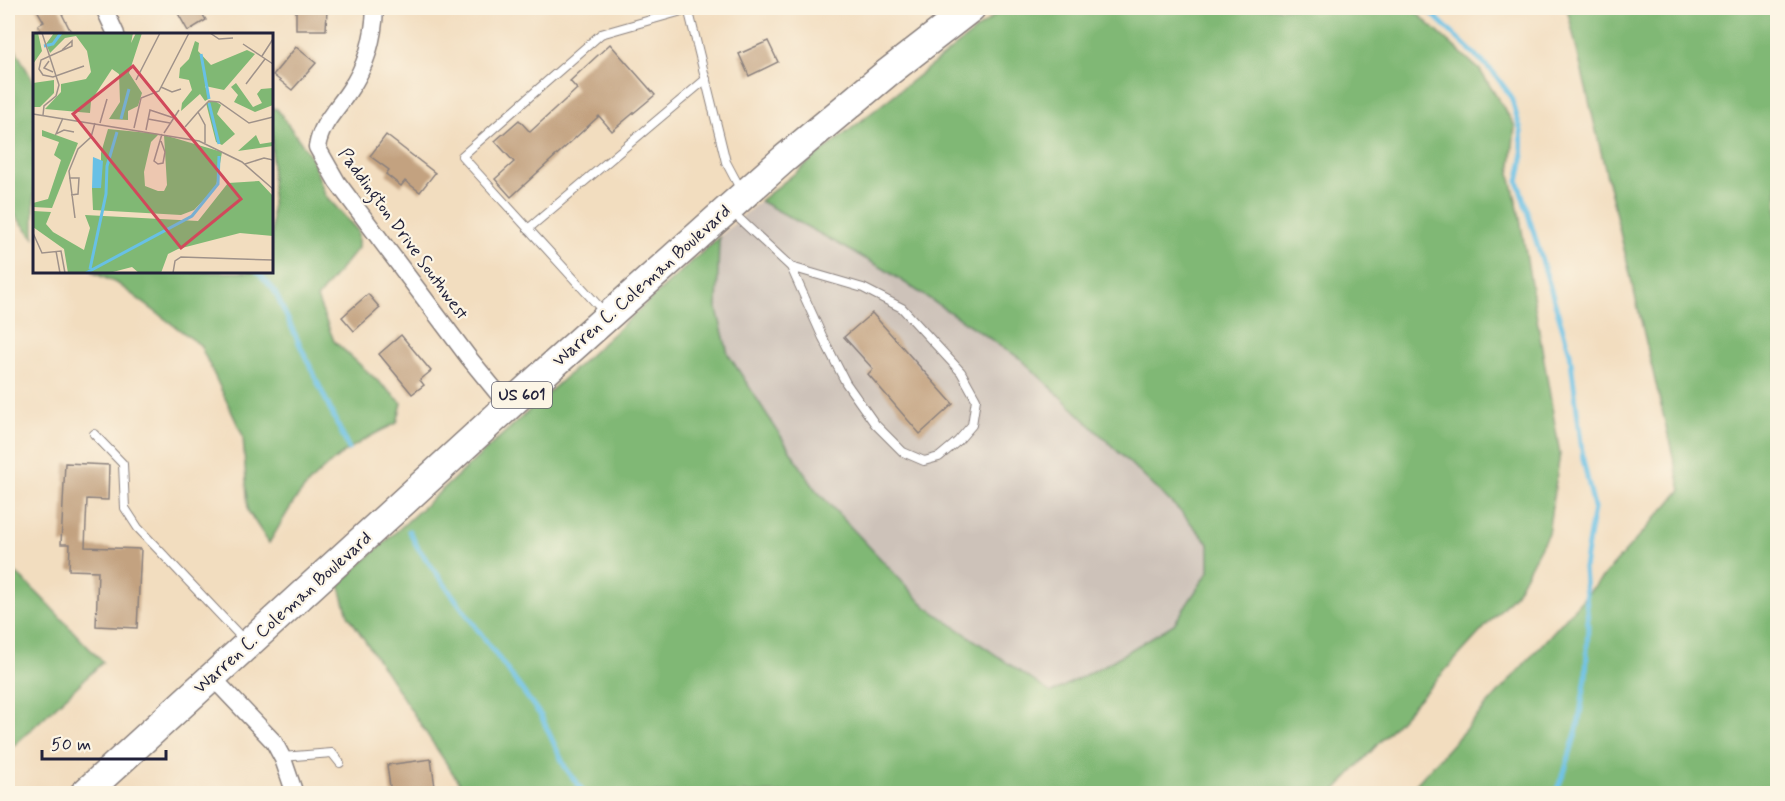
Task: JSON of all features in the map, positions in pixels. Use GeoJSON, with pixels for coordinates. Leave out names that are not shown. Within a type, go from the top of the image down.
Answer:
{"type":"FeatureCollection","features":[{"type":"Feature","properties":{"kind":"highway","name":"Warren C. Coleman Boulevard"},"geometry":{"type":"LineString","coordinates":[[84,794],[736,202],[877,81],[970,8]]}},
{"type":"Feature","properties":{"kind":"street"},"geometry":{"type":"LineString","coordinates":[[104,8],[116,33]]}},
{"type":"Feature","properties":{"kind":"street","name":"Paddington Drive Southwest"},"geometry":{"type":"LineString","coordinates":[[375,8],[371,43],[365,62],[350,91],[326,121],[319,135],[317,147],[338,182],[469,358],[509,407]]}},
{"type":"Feature","properties":{"kind":"street"},"geometry":{"type":"LineString","coordinates":[[213,678],[274,742],[282,757],[295,794]]}},
{"type":"Feature","properties":{"kind":"lane"},"geometry":{"type":"LineString","coordinates":[[608,316],[463,158],[463,154],[602,34],[689,8],[736,202],[791,267],[846,383],[875,424],[903,452],[924,461],[939,457],[958,441],[972,425],[976,399],[961,372],[902,308],[863,288],[791,267]]}},
{"type":"Feature","properties":{"kind":"lane"},"geometry":{"type":"LineString","coordinates":[[528,229],[706,80]]}},
{"type":"Feature","properties":{"kind":"lane"},"geometry":{"type":"LineString","coordinates":[[94,434],[123,464],[125,508],[138,528],[249,645]]}},
{"type":"Feature","properties":{"kind":"lane"},"geometry":{"type":"LineString","coordinates":[[282,757],[332,753],[340,763]]}},
{"type":"Feature","properties":{"kind":"shaded area"},"geometry":{"type":"Polygon","coordinates":[[[760,201],[884,269],[1021,359],[1181,512],[1209,544],[1209,571],[1174,624],[1107,664],[1051,693],[925,606],[815,489],[728,354],[717,309],[719,237],[760,201]]]}},
{"type":"Feature","properties":{"kind":"green space"},"geometry":{"type":"Polygon","coordinates":[[[1004,8],[1411,8],[1480,70],[1515,126],[1510,175],[1519,213],[1560,454],[1548,533],[1516,593],[1333,793],[466,793],[348,615],[339,584],[719,237],[717,309],[728,354],[815,489],[925,606],[1051,693],[1107,664],[1174,624],[1209,571],[1209,544],[1181,512],[1021,359],[884,269],[760,201],[1004,8]]]}},
{"type":"Feature","properties":{"kind":"green space"},"geometry":{"type":"Polygon","coordinates":[[[1567,8],[1777,8],[1777,793],[1408,793],[1681,490],[1567,8]]]}},
{"type":"Feature","properties":{"kind":"green space"},"geometry":{"type":"Polygon","coordinates":[[[8,36],[33,81],[33,237],[8,207],[8,36]]]}},
{"type":"Feature","properties":{"kind":"green space"},"geometry":{"type":"Polygon","coordinates":[[[273,108],[277,109],[312,158],[325,195],[358,231],[358,248],[317,298],[334,341],[402,403],[397,423],[355,446],[317,475],[292,504],[269,543],[248,511],[243,436],[200,345],[118,284],[94,273],[273,273],[273,108]]]}},
{"type":"Feature","properties":{"kind":"green space"},"geometry":{"type":"Polygon","coordinates":[[[8,567],[33,589],[103,662],[8,751],[8,567]]]}},
{"type":"Feature","properties":{"kind":"building"},"geometry":{"type":"Polygon","coordinates":[[[36,8],[59,8],[72,33],[42,33],[38,25],[44,22],[36,8]]]}},
{"type":"Feature","properties":{"kind":"building"},"geometry":{"type":"Polygon","coordinates":[[[175,8],[199,8],[206,20],[188,31],[175,8]]]}},
{"type":"Feature","properties":{"kind":"building"},"geometry":{"type":"Polygon","coordinates":[[[296,8],[327,8],[326,30],[296,30],[296,8]]]}},
{"type":"Feature","properties":{"kind":"building"},"geometry":{"type":"Polygon","coordinates":[[[768,41],[778,62],[749,76],[739,54],[768,41]]]}},
{"type":"Feature","properties":{"kind":"building"},"geometry":{"type":"Polygon","coordinates":[[[610,44],[655,95],[612,131],[599,116],[511,197],[495,179],[514,162],[495,141],[519,120],[530,132],[577,89],[570,81],[610,44]]]}},
{"type":"Feature","properties":{"kind":"building"},"geometry":{"type":"Polygon","coordinates":[[[296,47],[316,63],[292,90],[273,75],[296,47]]]}},
{"type":"Feature","properties":{"kind":"building"},"geometry":{"type":"Polygon","coordinates":[[[386,135],[435,173],[420,192],[405,181],[401,186],[386,174],[389,170],[370,156],[386,135]]]}},
{"type":"Feature","properties":{"kind":"building"},"geometry":{"type":"Polygon","coordinates":[[[368,294],[380,308],[354,331],[342,317],[368,294]]]}},
{"type":"Feature","properties":{"kind":"building"},"geometry":{"type":"Polygon","coordinates":[[[872,313],[953,404],[920,434],[868,374],[873,369],[844,337],[872,313]]]}},
{"type":"Feature","properties":{"kind":"building"},"geometry":{"type":"Polygon","coordinates":[[[401,335],[431,371],[420,380],[424,385],[412,394],[379,354],[401,335]]]}},
{"type":"Feature","properties":{"kind":"building"},"geometry":{"type":"Polygon","coordinates":[[[65,463],[109,465],[108,500],[87,499],[85,547],[141,549],[137,628],[96,626],[98,571],[69,570],[70,544],[61,544],[65,463]]]}},
{"type":"Feature","properties":{"kind":"building"},"geometry":{"type":"Polygon","coordinates":[[[431,759],[436,794],[391,794],[387,765],[431,759]]]}},
{"type":"Feature","properties":{"kind":"waterway"},"geometry":{"type":"LineString","coordinates":[[1426,8],[1493,72],[1511,96],[1521,131],[1523,160],[1518,181],[1570,353],[1583,459],[1594,508],[1584,568],[1588,624],[1586,677],[1578,726],[1555,794]]}},
{"type":"Feature","properties":{"kind":"waterway"},"geometry":{"type":"LineString","coordinates":[[259,273],[274,290],[349,449]]}},
{"type":"Feature","properties":{"kind":"waterway"},"geometry":{"type":"LineString","coordinates":[[409,531],[418,548],[541,716],[565,767],[585,794]]}}]}
